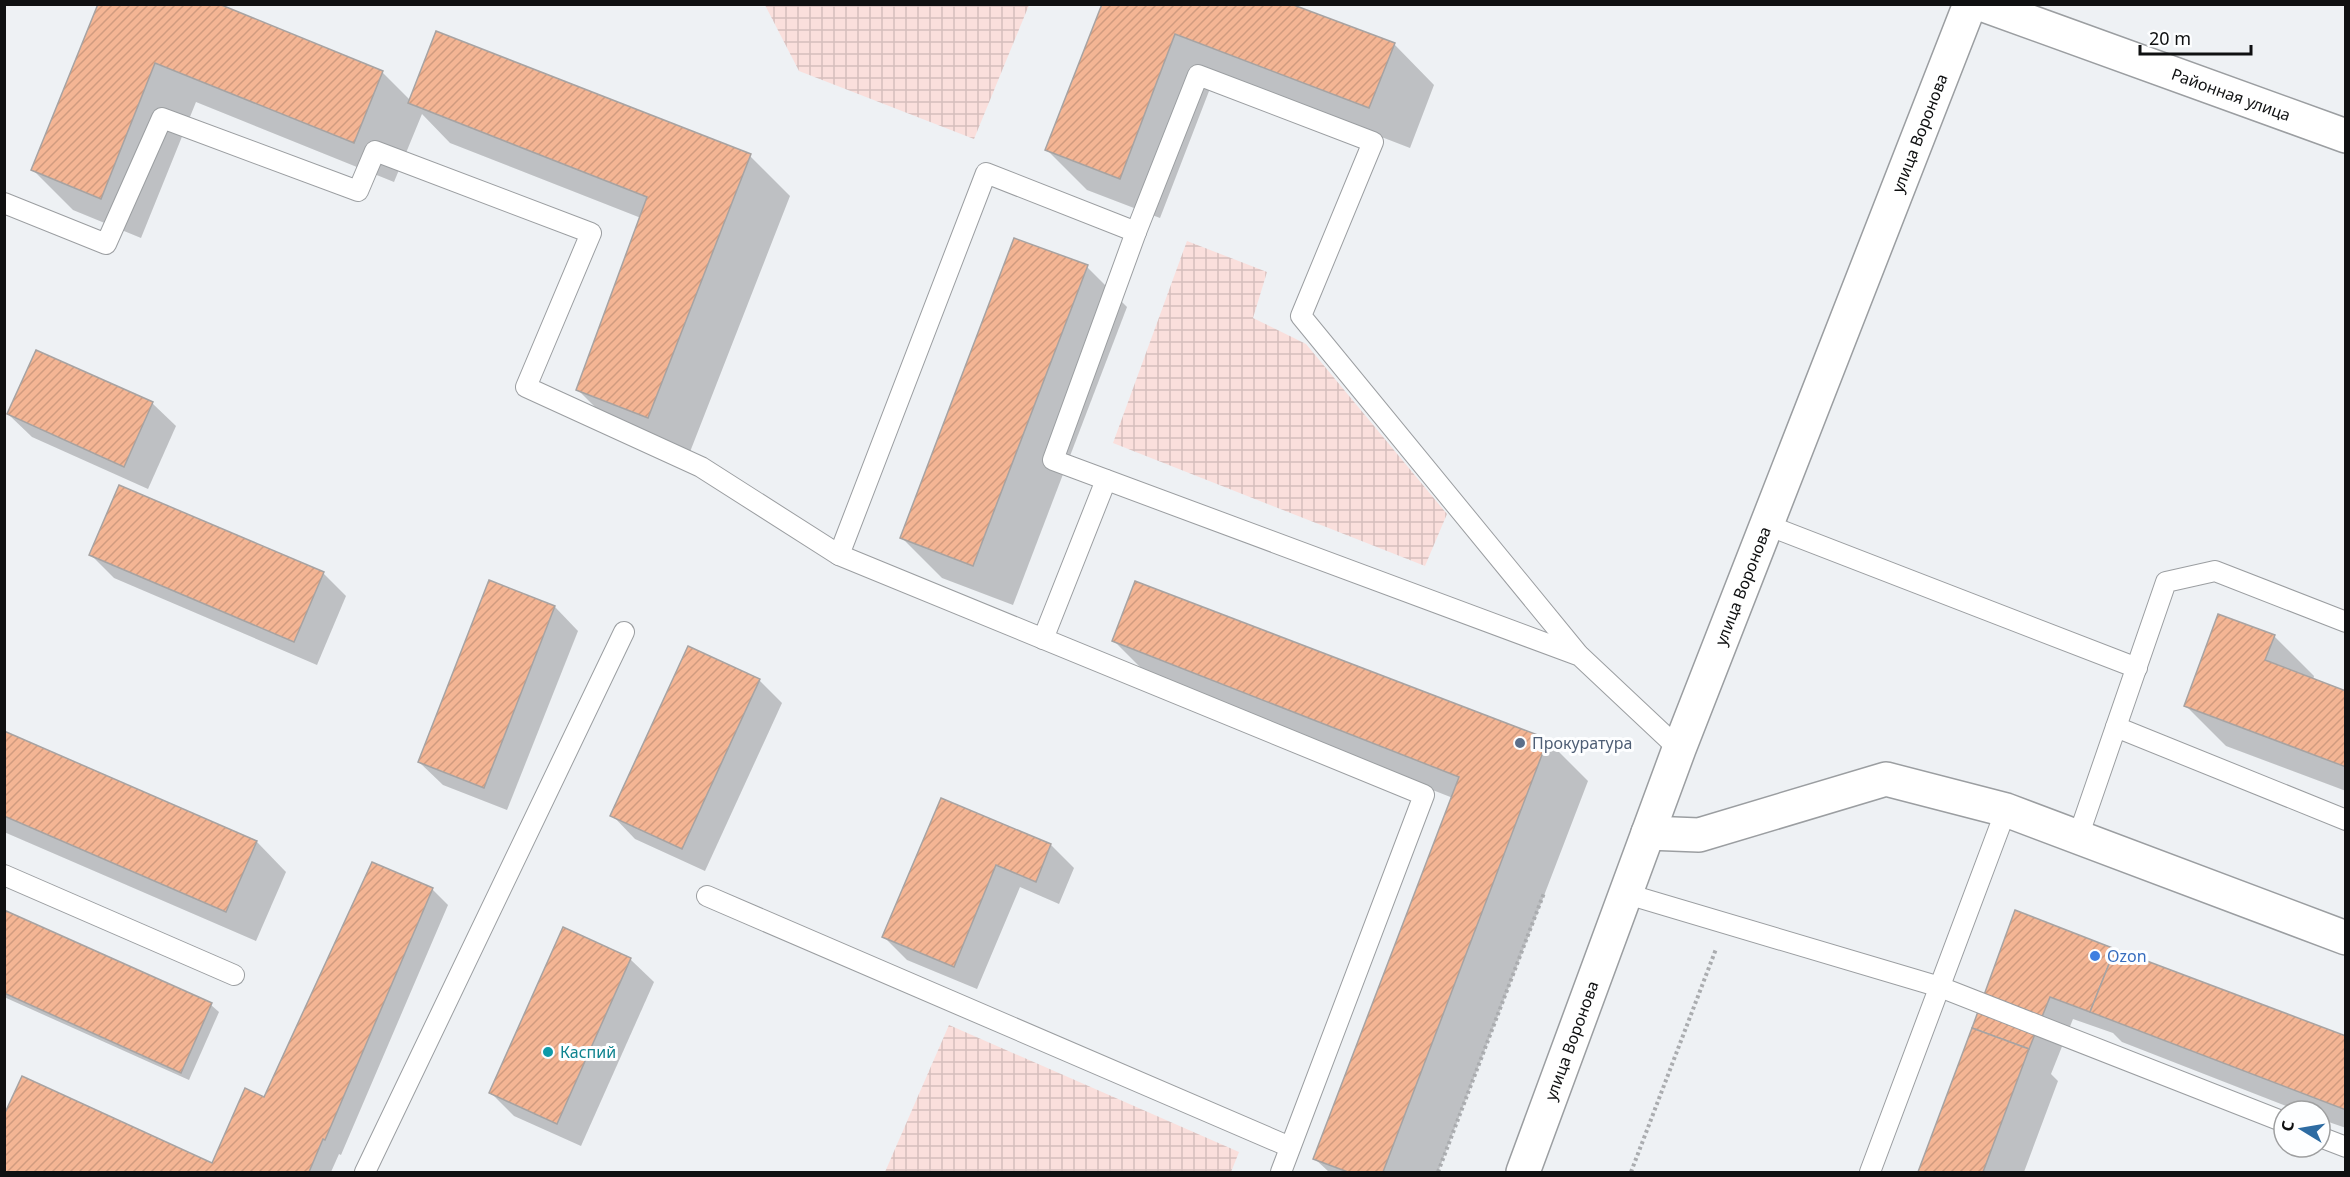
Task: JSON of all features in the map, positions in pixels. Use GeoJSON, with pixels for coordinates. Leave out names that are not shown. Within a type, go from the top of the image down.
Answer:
{"type":"FeatureCollection","features":[{"type":"Feature","properties":{"kind":"street","name":"улица Воронова"},"geometry":{"type":"LineString","coordinates":[[1523,1173],[1679,749],[1970,4]]}},
{"type":"Feature","properties":{"kind":"street","name":"Районная улица"},"geometry":{"type":"LineString","coordinates":[[1981,4],[2346,136]]}},
{"type":"Feature","properties":{"kind":"street"},"geometry":{"type":"LineString","coordinates":[[1648,833],[1699,835],[1886,779],[2006,810],[2346,939]]}},
{"type":"Feature","properties":{"kind":"lane"},"geometry":{"type":"LineString","coordinates":[[1580,656],[1053,460],[1136,232],[1198,75],[1373,142],[1301,316],[1580,656],[1679,749]]}},
{"type":"Feature","properties":{"kind":"lane"},"geometry":{"type":"LineString","coordinates":[[4,203],[106,244],[162,118],[358,191],[375,151],[591,233],[526,387],[702,467],[839,555],[1424,795],[1281,1173]]}},
{"type":"Feature","properties":{"kind":"lane"},"geometry":{"type":"LineString","coordinates":[[839,555],[986,173],[1136,232]]}},
{"type":"Feature","properties":{"kind":"lane"},"geometry":{"type":"LineString","coordinates":[[1043,639],[1106,480]]}},
{"type":"Feature","properties":{"kind":"lane"},"geometry":{"type":"LineString","coordinates":[[1767,525],[2137,668]]}},
{"type":"Feature","properties":{"kind":"lane"},"geometry":{"type":"LineString","coordinates":[[2078,837],[2166,582],[2215,571],[2346,622]]}},
{"type":"Feature","properties":{"kind":"lane"},"geometry":{"type":"LineString","coordinates":[[365,1173],[624,633]]}},
{"type":"Feature","properties":{"kind":"lane"},"geometry":{"type":"LineString","coordinates":[[2116,727],[2346,820]]}},
{"type":"Feature","properties":{"kind":"lane"},"geometry":{"type":"LineString","coordinates":[[1870,1173],[2006,810]]}},
{"type":"Feature","properties":{"kind":"lane"},"geometry":{"type":"LineString","coordinates":[[4,875],[234,975]]}},
{"type":"Feature","properties":{"kind":"lane"},"geometry":{"type":"LineString","coordinates":[[1627,894],[1940,987],[2272,1117]]}},
{"type":"Feature","properties":{"kind":"lane"},"geometry":{"type":"LineString","coordinates":[[707,896],[1290,1147]]}},
{"type":"Feature","properties":{"kind":"path"},"geometry":{"type":"LineString","coordinates":[[1438,1173],[1544,894]]}},
{"type":"Feature","properties":{"kind":"path"},"geometry":{"type":"LineString","coordinates":[[1631,1173],[1718,944]]}},
{"type":"Feature","properties":{"kind":"shaded area"},"geometry":{"type":"Polygon","coordinates":[[[765,5],[1029,5],[974,139],[799,71],[765,5]]]}},
{"type":"Feature","properties":{"kind":"shaded area"},"geometry":{"type":"Polygon","coordinates":[[[1187,241],[1267,272],[1253,318],[1306,344],[1447,514],[1425,566],[1113,443],[1187,241]]]}},
{"type":"Feature","properties":{"kind":"shaded area"},"geometry":{"type":"Polygon","coordinates":[[[949,1025],[1239,1152],[1231,1172],[885,1172],[949,1025]]]}},
{"type":"Feature","properties":{"kind":"building"},"geometry":{"type":"Polygon","coordinates":[[[98,4],[219,4],[383,71],[354,143],[155,63],[101,199],[31,170],[98,4]]]}},
{"type":"Feature","properties":{"kind":"building"},"geometry":{"type":"Polygon","coordinates":[[[1102,4],[1291,4],[1395,43],[1369,108],[1175,34],[1120,179],[1045,150],[1102,4]]]}},
{"type":"Feature","properties":{"kind":"building"},"geometry":{"type":"Polygon","coordinates":[[[436,31],[751,154],[648,418],[576,390],[647,197],[408,103],[436,31]]]}},
{"type":"Feature","properties":{"kind":"building"},"geometry":{"type":"Polygon","coordinates":[[[1014,238],[1088,265],[973,566],[900,538],[1014,238]]]}},
{"type":"Feature","properties":{"kind":"building"},"geometry":{"type":"Polygon","coordinates":[[[36,350],[153,402],[124,467],[7,414],[36,350]]]}},
{"type":"Feature","properties":{"kind":"building"},"geometry":{"type":"Polygon","coordinates":[[[119,485],[324,572],[294,642],[89,555],[119,485]]]}},
{"type":"Feature","properties":{"kind":"building"},"geometry":{"type":"Polygon","coordinates":[[[489,580],[555,606],[484,788],[418,762],[489,580]]]}},
{"type":"Feature","properties":{"kind":"building"},"geometry":{"type":"Polygon","coordinates":[[[1135,581],[1548,739],[1383,1172],[1348,1172],[1313,1159],[1459,777],[1112,641],[1135,581]]]}},
{"type":"Feature","properties":{"kind":"building"},"geometry":{"type":"Polygon","coordinates":[[[2218,614],[2275,635],[2265,660],[2346,691],[2346,767],[2184,706],[2218,614]]]}},
{"type":"Feature","properties":{"kind":"building"},"geometry":{"type":"Polygon","coordinates":[[[688,646],[760,679],[682,849],[610,816],[688,646]]]}},
{"type":"Feature","properties":{"kind":"building"},"geometry":{"type":"Polygon","coordinates":[[[4,731],[257,841],[226,912],[4,816],[4,731]]]}},
{"type":"Feature","properties":{"kind":"building"},"geometry":{"type":"Polygon","coordinates":[[[941,798],[1051,844],[1036,882],[996,865],[954,967],[882,937],[941,798]]]}},
{"type":"Feature","properties":{"kind":"building"},"geometry":{"type":"Polygon","coordinates":[[[372,862],[433,888],[325,1140],[323,1139],[309,1172],[4,1172],[4,1115],[22,1076],[212,1163],[245,1088],[264,1097],[372,862]]]}},
{"type":"Feature","properties":{"kind":"building"},"geometry":{"type":"Polygon","coordinates":[[[4,910],[212,1003],[181,1073],[4,993],[4,910]]]}},
{"type":"Feature","properties":{"kind":"building"},"geometry":{"type":"Polygon","coordinates":[[[2015,910],[2115,949],[2090,1012],[2050,997],[2029,1049],[1972,1028],[2015,910]]]}},
{"type":"Feature","properties":{"kind":"building","name":"Каспий"},"geometry":{"type":"Polygon","coordinates":[[[563,927],[631,958],[557,1124],[489,1093],[563,927]]]}},
{"type":"Feature","properties":{"kind":"building"},"geometry":{"type":"Polygon","coordinates":[[[2115,949],[2346,1036],[2346,1110],[2332,1105],[2332,1099],[2317,1099],[2090,1012],[2115,949]]]}},
{"type":"Feature","properties":{"kind":"building"},"geometry":{"type":"Polygon","coordinates":[[[1972,1028],[2029,1049],[1983,1172],[1918,1172],[1972,1028]]]}},
{"type":"Feature","properties":{"kind":"place","name":"Прокуратура"},"geometry":{"type":"Point","coordinates":[1520,743]}},
{"type":"Feature","properties":{"kind":"place","name":"Ozon"},"geometry":{"type":"Point","coordinates":[2095,956]}},
{"type":"Feature","properties":{"kind":"place","name":"Каспий"},"geometry":{"type":"Point","coordinates":[548,1052]}}]}
